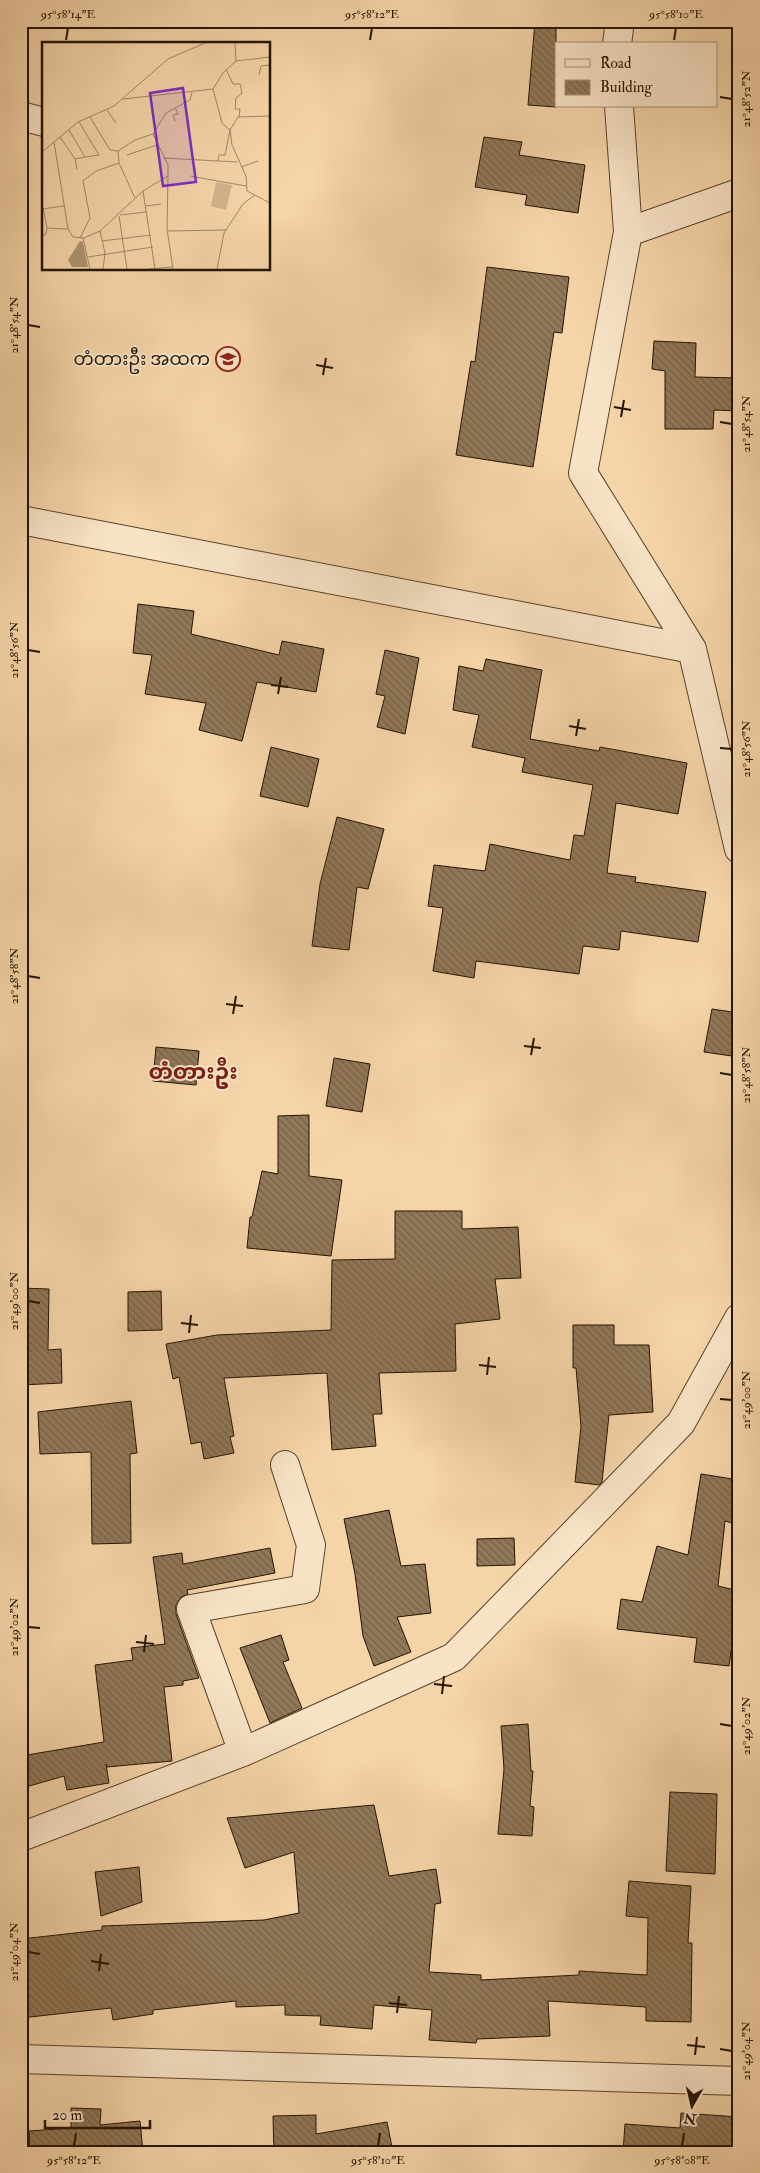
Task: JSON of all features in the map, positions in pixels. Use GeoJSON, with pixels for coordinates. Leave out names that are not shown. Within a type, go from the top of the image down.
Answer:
{"type":"FeatureCollection","features":[{"type":"Feature","properties":{"kind":"street"},"geometry":{"type":"LineString","coordinates":[[617,42],[620,21]]}},
{"type":"Feature","properties":{"kind":"street"},"geometry":{"type":"LineString","coordinates":[[619,108],[628,232],[583,473],[692,649],[739,850]]}},
{"type":"Feature","properties":{"kind":"street"},"geometry":{"type":"LineString","coordinates":[[21,116],[42,121]]}},
{"type":"Feature","properties":{"kind":"street"},"geometry":{"type":"LineString","coordinates":[[628,232],[739,193]]}},
{"type":"Feature","properties":{"kind":"street"},"geometry":{"type":"LineString","coordinates":[[21,520],[692,649]]}},
{"type":"Feature","properties":{"kind":"street"},"geometry":{"type":"LineString","coordinates":[[21,1837],[243,1752],[454,1657],[681,1423],[739,1318]]}},
{"type":"Feature","properties":{"kind":"street"},"geometry":{"type":"LineString","coordinates":[[243,1752],[191,1609],[305,1589],[311,1545],[285,1465]]}},
{"type":"Feature","properties":{"kind":"street"},"geometry":{"type":"LineString","coordinates":[[21,2059],[739,2081]]}},
{"type":"Feature","properties":{"kind":"building"},"geometry":{"type":"Polygon","coordinates":[[[535,21],[556,21],[555,107],[528,105],[535,21]]]}},
{"type":"Feature","properties":{"kind":"building"},"geometry":{"type":"Polygon","coordinates":[[[484,137],[522,142],[519,155],[585,165],[578,213],[525,205],[527,195],[475,187],[484,137]]]}},
{"type":"Feature","properties":{"kind":"building"},"geometry":{"type":"Polygon","coordinates":[[[487,267],[569,277],[562,333],[554,332],[533,467],[456,455],[471,361],[475,362],[487,267]]]}},
{"type":"Feature","properties":{"kind":"building"},"geometry":{"type":"Polygon","coordinates":[[[654,341],[696,343],[695,377],[739,378],[739,411],[714,410],[713,429],[665,429],[665,371],[652,369],[654,341]]]}},
{"type":"Feature","properties":{"kind":"building"},"geometry":{"type":"Polygon","coordinates":[[[138,604],[194,611],[191,634],[279,655],[282,641],[324,649],[316,692],[257,682],[242,741],[199,730],[206,703],[145,694],[152,655],[133,653],[138,604]]]}},
{"type":"Feature","properties":{"kind":"building"},"geometry":{"type":"Polygon","coordinates":[[[385,650],[419,658],[405,734],[377,727],[385,696],[376,694],[385,650]]]}},
{"type":"Feature","properties":{"kind":"building"},"geometry":{"type":"Polygon","coordinates":[[[486,659],[542,670],[530,739],[599,751],[600,747],[687,763],[678,814],[616,803],[607,873],[636,877],[635,882],[706,892],[698,942],[621,931],[619,950],[583,946],[579,974],[476,961],[474,978],[433,971],[443,908],[428,906],[434,865],[485,871],[490,844],[570,860],[574,835],[584,836],[593,785],[522,772],[525,758],[472,747],[479,715],[453,710],[459,666],[483,671],[486,659]]]}},
{"type":"Feature","properties":{"kind":"building"},"geometry":{"type":"Polygon","coordinates":[[[271,747],[319,759],[308,807],[260,796],[271,747]]]}},
{"type":"Feature","properties":{"kind":"building"},"geometry":{"type":"Polygon","coordinates":[[[337,817],[384,829],[368,889],[357,887],[349,950],[312,946],[320,884],[337,817]]]}},
{"type":"Feature","properties":{"kind":"building"},"geometry":{"type":"Polygon","coordinates":[[[712,1009],[739,1013],[739,1057],[704,1052],[712,1009]]]}},
{"type":"Feature","properties":{"kind":"building"},"geometry":{"type":"Polygon","coordinates":[[[156,1047],[199,1051],[196,1085],[153,1081],[156,1047]]]}},
{"type":"Feature","properties":{"kind":"building"},"geometry":{"type":"Polygon","coordinates":[[[334,1058],[370,1064],[362,1112],[326,1106],[334,1058]]]}},
{"type":"Feature","properties":{"kind":"building"},"geometry":{"type":"Polygon","coordinates":[[[309,1115],[309,1176],[342,1180],[331,1256],[247,1248],[250,1217],[252,1217],[262,1171],[278,1174],[278,1116],[309,1115]]]}},
{"type":"Feature","properties":{"kind":"building"},"geometry":{"type":"Polygon","coordinates":[[[395,1211],[462,1211],[462,1229],[518,1227],[521,1278],[495,1279],[500,1319],[455,1324],[456,1371],[379,1373],[382,1414],[373,1414],[376,1446],[332,1450],[327,1373],[224,1378],[234,1436],[230,1437],[234,1453],[204,1459],[201,1442],[191,1444],[179,1377],[173,1379],[166,1344],[217,1335],[331,1330],[332,1260],[395,1259],[395,1211]]]}},
{"type":"Feature","properties":{"kind":"building"},"geometry":{"type":"Polygon","coordinates":[[[21,1288],[49,1289],[48,1350],[61,1349],[62,1383],[21,1385],[21,1288]]]}},
{"type":"Feature","properties":{"kind":"building"},"geometry":{"type":"Polygon","coordinates":[[[161,1291],[162,1330],[128,1331],[128,1292],[161,1291]]]}},
{"type":"Feature","properties":{"kind":"building"},"geometry":{"type":"Polygon","coordinates":[[[573,1325],[614,1325],[614,1345],[649,1345],[653,1412],[609,1415],[602,1482],[599,1485],[575,1482],[581,1427],[576,1368],[573,1368],[573,1325]]]}},
{"type":"Feature","properties":{"kind":"building"},"geometry":{"type":"Polygon","coordinates":[[[131,1401],[137,1453],[130,1454],[131,1543],[92,1544],[91,1452],[40,1454],[38,1412],[131,1401]]]}},
{"type":"Feature","properties":{"kind":"building"},"geometry":{"type":"Polygon","coordinates":[[[701,1474],[739,1480],[739,1525],[725,1521],[718,1586],[739,1591],[739,1625],[735,1624],[729,1666],[694,1662],[697,1638],[617,1629],[621,1599],[642,1602],[657,1546],[688,1555],[701,1474]]]}},
{"type":"Feature","properties":{"kind":"building"},"geometry":{"type":"Polygon","coordinates":[[[389,1510],[401,1566],[425,1564],[431,1613],[397,1617],[411,1652],[374,1666],[363,1636],[355,1574],[344,1519],[389,1510]]]}},
{"type":"Feature","properties":{"kind":"building"},"geometry":{"type":"Polygon","coordinates":[[[514,1538],[515,1565],[477,1566],[477,1539],[514,1538]]]}},
{"type":"Feature","properties":{"kind":"building"},"geometry":{"type":"Polygon","coordinates":[[[270,1548],[275,1573],[187,1590],[188,1594],[181,1597],[176,1605],[176,1614],[199,1678],[183,1681],[183,1685],[164,1687],[172,1761],[107,1767],[106,1764],[109,1783],[67,1790],[64,1776],[26,1787],[21,1769],[21,1756],[104,1742],[95,1665],[133,1660],[131,1648],[165,1644],[153,1557],[182,1553],[183,1564],[270,1548]]]}},
{"type":"Feature","properties":{"kind":"building"},"geometry":{"type":"Polygon","coordinates":[[[281,1635],[289,1660],[283,1662],[302,1708],[270,1723],[240,1648],[281,1635]]]}},
{"type":"Feature","properties":{"kind":"building"},"geometry":{"type":"Polygon","coordinates":[[[528,1724],[531,1771],[533,1771],[530,1806],[534,1807],[532,1836],[498,1834],[504,1769],[501,1726],[528,1724]]]}},
{"type":"Feature","properties":{"kind":"building"},"geometry":{"type":"Polygon","coordinates":[[[670,1792],[717,1794],[715,1874],[666,1871],[670,1792]]]}},
{"type":"Feature","properties":{"kind":"building"},"geometry":{"type":"Polygon","coordinates":[[[374,1805],[389,1876],[436,1869],[441,1903],[435,1904],[429,1972],[481,1975],[481,1980],[579,1975],[579,1971],[647,1975],[648,1918],[626,1916],[629,1881],[691,1886],[688,1943],[692,1943],[691,2022],[646,2021],[646,2007],[548,2001],[550,2036],[477,2039],[476,2043],[429,2040],[432,2010],[374,2005],[372,2029],[320,2025],[321,2016],[285,2015],[285,2005],[236,2007],[236,2001],[153,2010],[153,2014],[113,2020],[111,2008],[21,2018],[21,1939],[102,1930],[102,1926],[264,1920],[299,1913],[294,1852],[245,1868],[227,1818],[374,1805]]]}},
{"type":"Feature","properties":{"kind":"building"},"geometry":{"type":"Polygon","coordinates":[[[139,1867],[142,1902],[101,1916],[95,1872],[139,1867]]]}},
{"type":"Feature","properties":{"kind":"building"},"geometry":{"type":"Polygon","coordinates":[[[71,2108],[101,2109],[100,2125],[140,2121],[143,2152],[30,2152],[29,2131],[71,2128],[71,2108]]]}},
{"type":"Feature","properties":{"kind":"building"},"geometry":{"type":"Polygon","coordinates":[[[681,2113],[739,2117],[739,2152],[623,2152],[625,2124],[680,2128],[681,2113]]]}},
{"type":"Feature","properties":{"kind":"building"},"geometry":{"type":"Polygon","coordinates":[[[316,2115],[316,2134],[387,2122],[393,2152],[274,2152],[273,2116],[316,2115]]]}},
{"type":"Feature","properties":{"kind":"place","name":"တံတားဦး အထက"},"geometry":{"type":"Point","coordinates":[228,359]}},
{"type":"Feature","properties":{"kind":"district","name":"တံတားဦး"},"geometry":{"type":"Point","coordinates":[193,1071]}}]}
